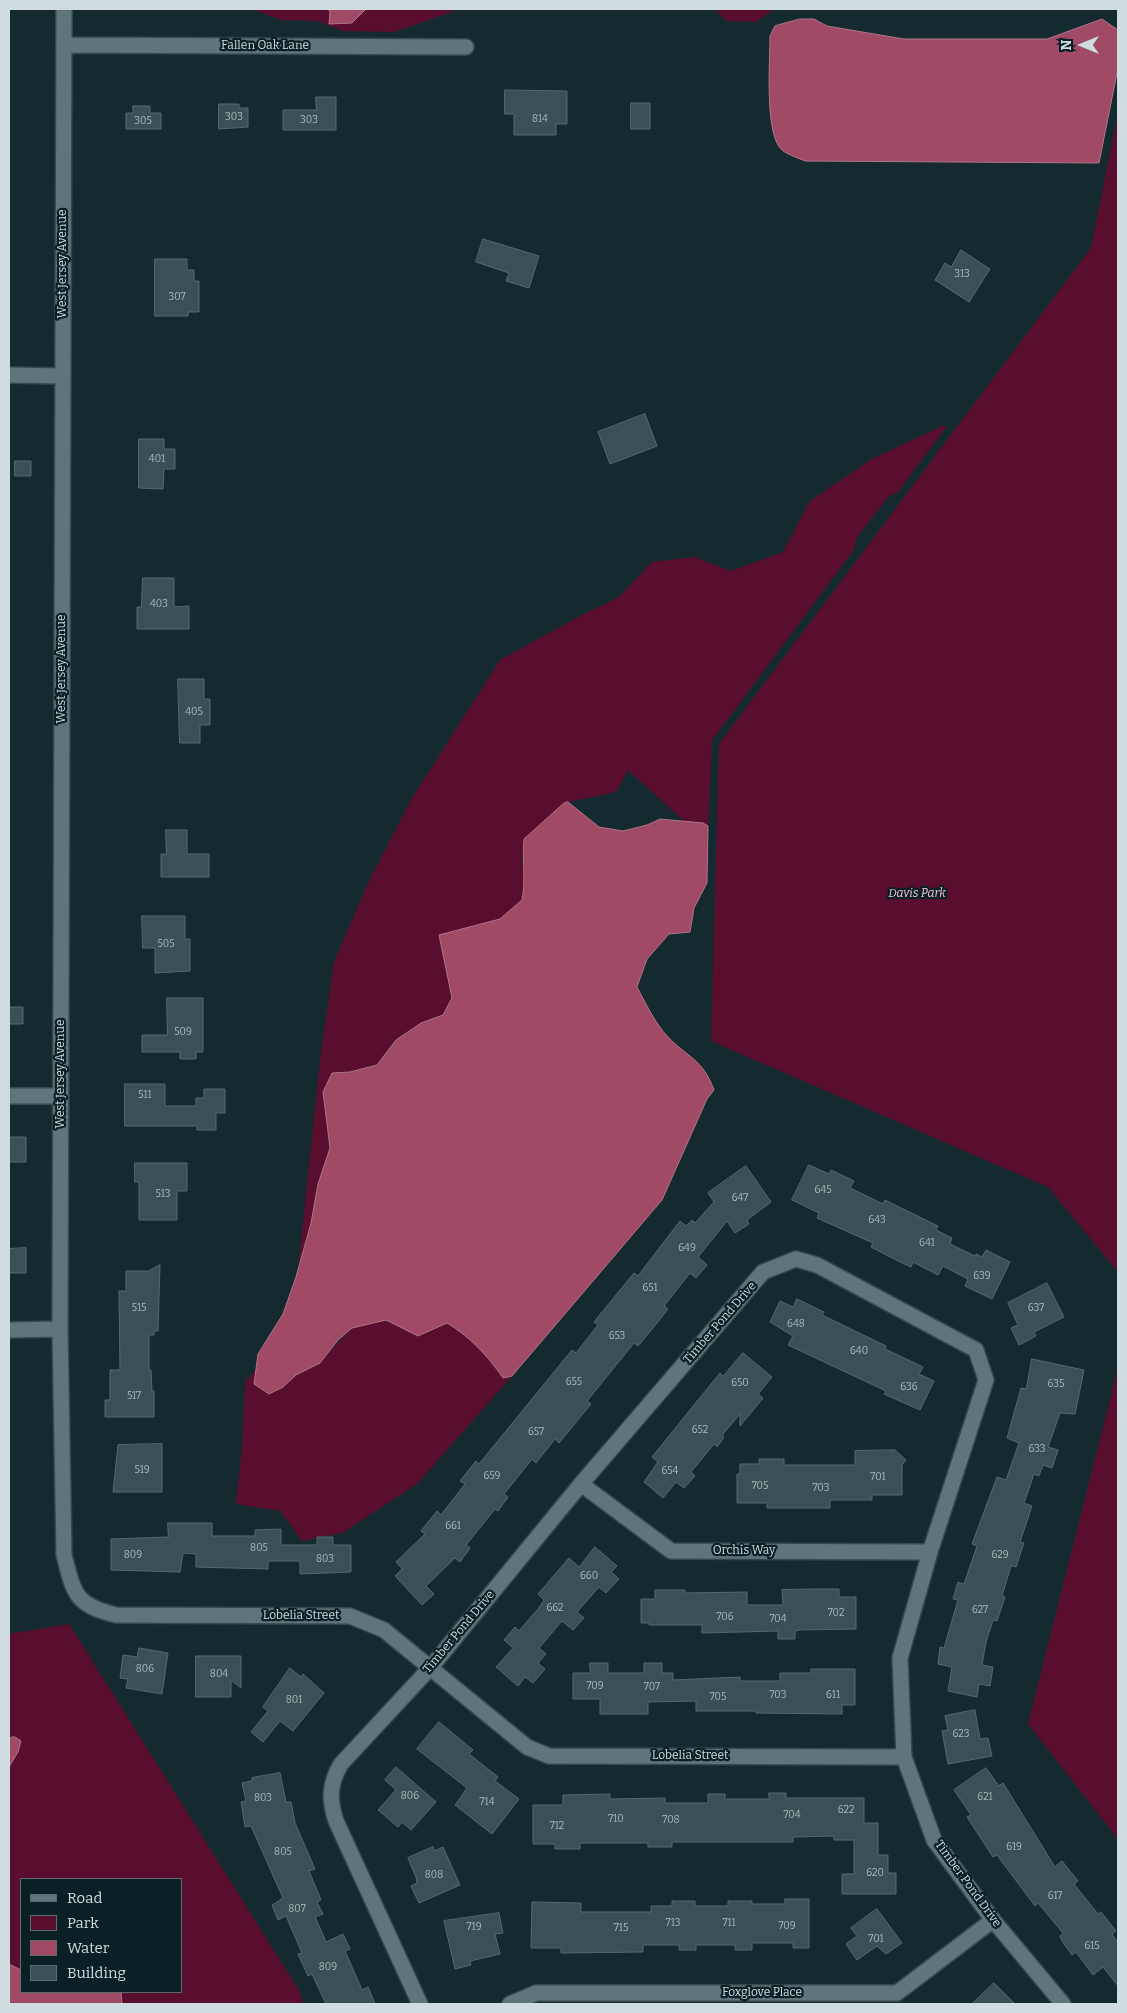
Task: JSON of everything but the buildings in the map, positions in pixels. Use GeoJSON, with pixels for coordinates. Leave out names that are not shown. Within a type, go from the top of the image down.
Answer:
{"type":"FeatureCollection","features":[{"type":"Feature","properties":{"kind":"street","name":"West Jersey Avenue"},"geometry":{"type":"LineString","coordinates":[[60,1329],[64,9]]}},
{"type":"Feature","properties":{"kind":"street","name":"Fallen Oak Lane"},"geometry":{"type":"LineString","coordinates":[[64,44],[466,47]]}},
{"type":"Feature","properties":{"kind":"street"},"geometry":{"type":"LineString","coordinates":[[9,375],[62,376]]}},
{"type":"Feature","properties":{"kind":"street"},"geometry":{"type":"LineString","coordinates":[[9,1096],[62,1096]]}},
{"type":"Feature","properties":{"kind":"street","name":"Timber Pond Drive"},"geometry":{"type":"LineString","coordinates":[[420,2004],[336,1821],[330,1792],[333,1778],[341,1764],[430,1667],[581,1484],[763,1272],[796,1259],[817,1264],[976,1350],[986,1380],[930,1552],[900,1658],[904,1757],[934,1840],[993,1920],[1063,2004]]}},
{"type":"Feature","properties":{"kind":"street"},"geometry":{"type":"LineString","coordinates":[[9,1330],[60,1329]]}},
{"type":"Feature","properties":{"kind":"street","name":"Lobelia Street"},"geometry":{"type":"LineString","coordinates":[[60,1329],[64,1555],[71,1582],[82,1602],[96,1610],[116,1615],[350,1616],[384,1630],[527,1747],[549,1756],[904,1757]]}},
{"type":"Feature","properties":{"kind":"street","name":"Orchis Way"},"geometry":{"type":"LineString","coordinates":[[581,1484],[670,1551],[930,1552]]}},
{"type":"Feature","properties":{"kind":"street","name":"Foxglove Place"},"geometry":{"type":"LineString","coordinates":[[510,2004],[536,1993],[897,1993],[993,1920]]}},
{"type":"Feature","properties":{"kind":"green space"},"geometry":{"type":"Polygon","coordinates":[[[251,9],[327,9],[330,11],[329,24],[352,23],[366,9],[457,9],[394,32],[343,31],[317,21],[281,20],[251,9]]]}},
{"type":"Feature","properties":{"kind":"green space"},"geometry":{"type":"Polygon","coordinates":[[[715,9],[774,9],[756,22],[726,21],[715,9]]]}},
{"type":"Feature","properties":{"kind":"green space","name":"Davis Park"},"geometry":{"type":"Polygon","coordinates":[[[1118,113],[1118,1272],[1048,1187],[711,1041],[719,744],[1091,248],[1118,113]]]}},
{"type":"Feature","properties":{"kind":"green space"},"geometry":{"type":"Polygon","coordinates":[[[942,426],[947,426],[897,493],[889,496],[857,537],[853,551],[712,740],[708,826],[685,822],[628,770],[616,792],[564,803],[522,858],[525,879],[522,900],[501,919],[475,926],[447,971],[452,998],[443,1015],[421,1023],[396,1039],[377,1065],[350,1072],[332,1073],[323,1092],[330,1148],[318,1184],[311,1223],[298,1269],[321,1052],[334,962],[369,881],[412,798],[500,660],[619,597],[652,562],[694,557],[731,571],[783,552],[810,501],[872,459],[942,426]]]}},
{"type":"Feature","properties":{"kind":"green space"},"geometry":{"type":"Polygon","coordinates":[[[386,1320],[418,1336],[447,1322],[478,1347],[503,1378],[512,1376],[417,1484],[342,1533],[302,1541],[280,1511],[236,1504],[242,1448],[245,1382],[257,1368],[254,1384],[283,1387],[296,1375],[320,1362],[352,1328],[386,1320]]]}},
{"type":"Feature","properties":{"kind":"green space"},"geometry":{"type":"Polygon","coordinates":[[[1118,1368],[1118,1839],[1028,1724],[1118,1368]]]}},
{"type":"Feature","properties":{"kind":"green space"},"geometry":{"type":"Polygon","coordinates":[[[69,1624],[300,1992],[303,2004],[122,2004],[121,1993],[182,1993],[182,1878],[20,1878],[20,1970],[9,1964],[9,1767],[18,1752],[15,1737],[9,1738],[9,1634],[69,1624]]]}},
{"type":"Feature","properties":{"kind":"water"},"geometry":{"type":"Polygon","coordinates":[[[327,9],[366,9],[352,23],[329,24],[330,11],[327,9]]]}},
{"type":"Feature","properties":{"kind":"water"},"geometry":{"type":"Polygon","coordinates":[[[800,19],[814,19],[827,26],[904,39],[1047,39],[1102,19],[1118,30],[1118,68],[1099,163],[805,161],[788,154],[777,143],[773,131],[769,98],[770,36],[775,26],[800,19]]]}},
{"type":"Feature","properties":{"kind":"water"},"geometry":{"type":"Polygon","coordinates":[[[568,802],[599,827],[623,831],[647,825],[660,819],[703,823],[708,826],[707,883],[694,908],[690,932],[669,934],[647,959],[637,987],[663,1032],[700,1065],[714,1090],[707,1099],[662,1200],[512,1376],[503,1378],[478,1347],[447,1323],[418,1336],[386,1320],[352,1328],[338,1340],[320,1363],[296,1375],[283,1387],[269,1394],[254,1384],[258,1354],[283,1314],[296,1277],[311,1223],[318,1184],[330,1148],[323,1092],[332,1073],[350,1072],[377,1065],[396,1040],[421,1023],[443,1015],[452,998],[439,935],[500,919],[522,900],[524,885],[524,839],[564,803],[568,802]]]}},
{"type":"Feature","properties":{"kind":"water"},"geometry":{"type":"Polygon","coordinates":[[[15,1737],[21,1741],[18,1752],[9,1767],[9,1738],[15,1737]]]}},
{"type":"Feature","properties":{"kind":"water"},"geometry":{"type":"Polygon","coordinates":[[[9,1964],[20,1970],[20,1993],[121,1993],[122,2004],[9,2004],[9,1964]]]}}]}
